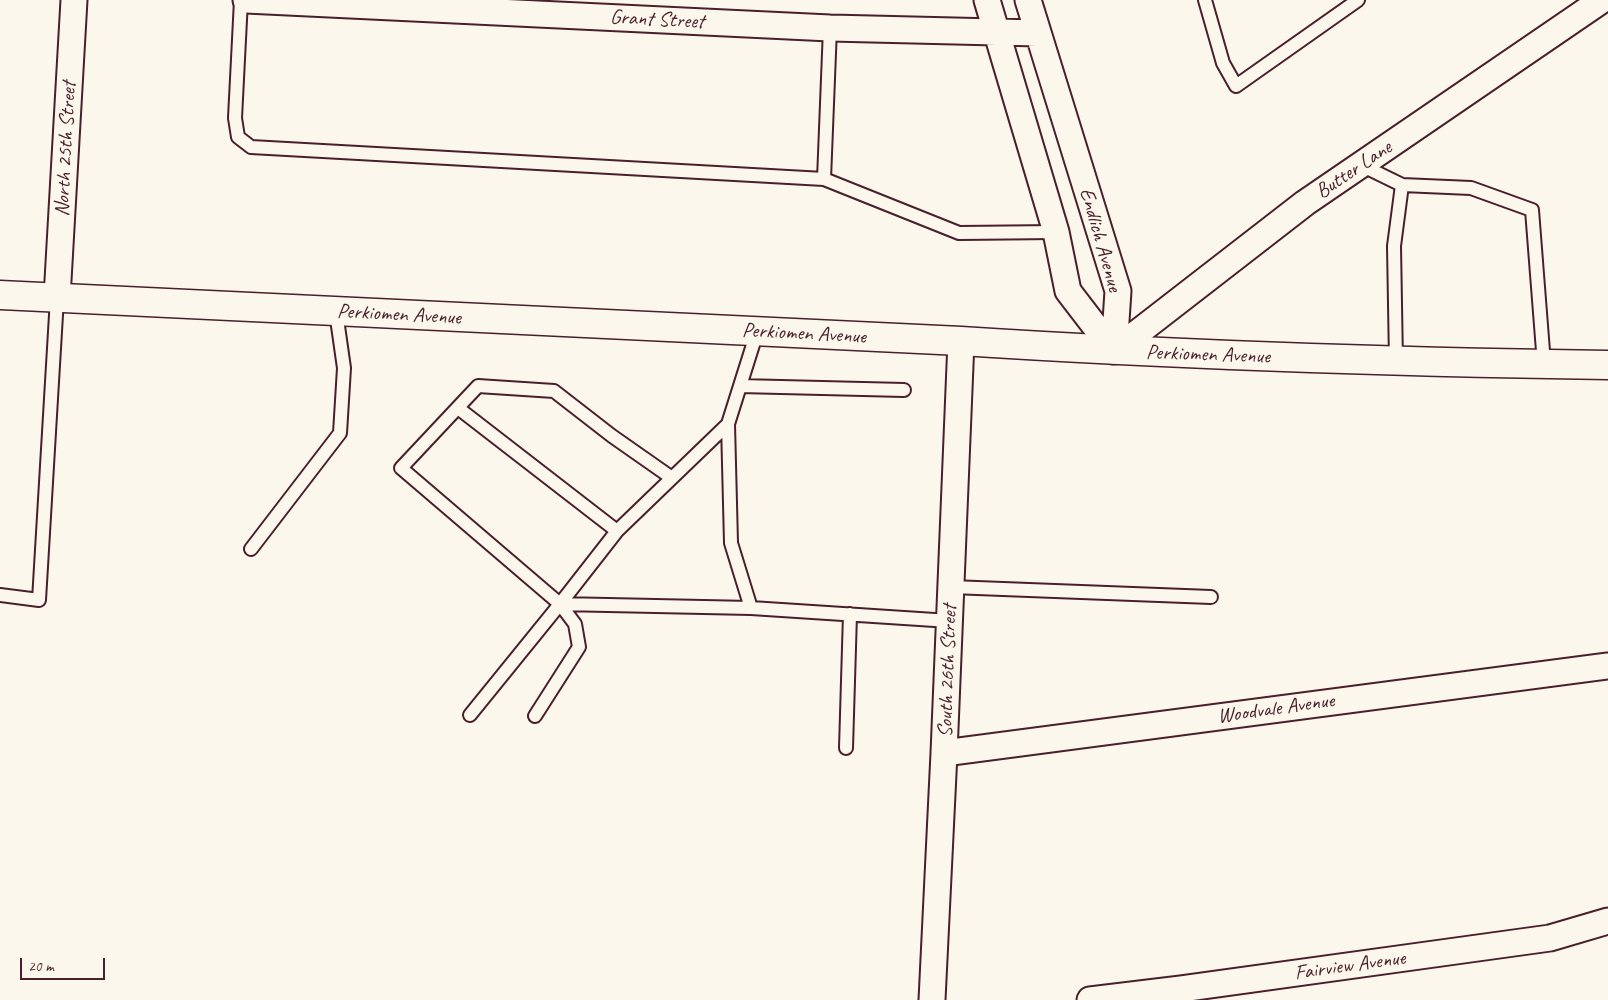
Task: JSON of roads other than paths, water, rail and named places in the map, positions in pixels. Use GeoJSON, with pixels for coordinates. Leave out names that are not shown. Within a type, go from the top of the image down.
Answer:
{"type":"FeatureCollection","features":[{"type":"Feature","properties":{"kind":"main road","name":"Perkiomen Avenue"},"geometry":{"type":"LineString","coordinates":[[0,295],[961,341],[1114,351],[1396,362],[1608,365]]}},
{"type":"Feature","properties":{"kind":"street","name":"North 25th Street"},"geometry":{"type":"LineString","coordinates":[[57,298],[74,0]]}},
{"type":"Feature","properties":{"kind":"street","name":"Grant Street"},"geometry":{"type":"LineString","coordinates":[[253,0],[587,8],[830,28],[1038,33]]}},
{"type":"Feature","properties":{"kind":"street","name":"Endlich Avenue"},"geometry":{"type":"LineString","coordinates":[[986,0],[1056,232],[1068,291],[1114,351]]}},
{"type":"Feature","properties":{"kind":"street","name":"Endlich Avenue"},"geometry":{"type":"LineString","coordinates":[[1028,0],[1118,291],[1114,351]]}},
{"type":"Feature","properties":{"kind":"street","name":"Butter Lane"},"geometry":{"type":"LineString","coordinates":[[1114,351],[1305,203],[1602,0]]}},
{"type":"Feature","properties":{"kind":"street","name":"South 26th Street"},"geometry":{"type":"LineString","coordinates":[[932,1000],[961,341]]}},
{"type":"Feature","properties":{"kind":"street","name":"Woodvale Avenue"},"geometry":{"type":"LineString","coordinates":[[944,753],[1608,666]]}},
{"type":"Feature","properties":{"kind":"street","name":"Fairview Avenue"},"geometry":{"type":"LineString","coordinates":[[1090,1000],[1550,938],[1608,921]]}},
{"type":"Feature","properties":{"kind":"lane"},"geometry":{"type":"LineString","coordinates":[[253,0],[235,118],[238,137],[251,147],[824,179],[959,233],[1056,232]]}},
{"type":"Feature","properties":{"kind":"lane"},"geometry":{"type":"LineString","coordinates":[[1205,0],[1222,63],[1236,86],[1358,0]]}},
{"type":"Feature","properties":{"kind":"lane"},"geometry":{"type":"LineString","coordinates":[[824,179],[830,28]]}},
{"type":"Feature","properties":{"kind":"lane"},"geometry":{"type":"LineString","coordinates":[[1361,165],[1402,185],[1471,188],[1532,210],[1544,364]]}},
{"type":"Feature","properties":{"kind":"lane"},"geometry":{"type":"LineString","coordinates":[[1396,362],[1394,246],[1402,185]]}},
{"type":"Feature","properties":{"kind":"lane"},"geometry":{"type":"LineString","coordinates":[[0,595],[40,600],[57,298]]}},
{"type":"Feature","properties":{"kind":"lane"},"geometry":{"type":"LineString","coordinates":[[251,550],[340,433],[344,368],[336,312]]}},
{"type":"Feature","properties":{"kind":"lane"},"geometry":{"type":"LineString","coordinates":[[750,608],[731,543],[728,424],[757,332]]}},
{"type":"Feature","properties":{"kind":"lane"},"geometry":{"type":"LineString","coordinates":[[535,716],[579,647],[575,624],[560,604],[401,468],[478,386],[554,391],[612,436],[672,478]]}},
{"type":"Feature","properties":{"kind":"lane"},"geometry":{"type":"LineString","coordinates":[[740,386],[904,390]]}},
{"type":"Feature","properties":{"kind":"lane"},"geometry":{"type":"LineString","coordinates":[[458,408],[617,531]]}},
{"type":"Feature","properties":{"kind":"lane"},"geometry":{"type":"LineString","coordinates":[[470,715],[617,531],[728,424]]}},
{"type":"Feature","properties":{"kind":"lane"},"geometry":{"type":"LineString","coordinates":[[951,587],[1210,597]]}},
{"type":"Feature","properties":{"kind":"lane"},"geometry":{"type":"LineString","coordinates":[[560,604],[750,608],[950,621]]}},
{"type":"Feature","properties":{"kind":"lane"},"geometry":{"type":"LineString","coordinates":[[846,748],[850,614]]}}]}
